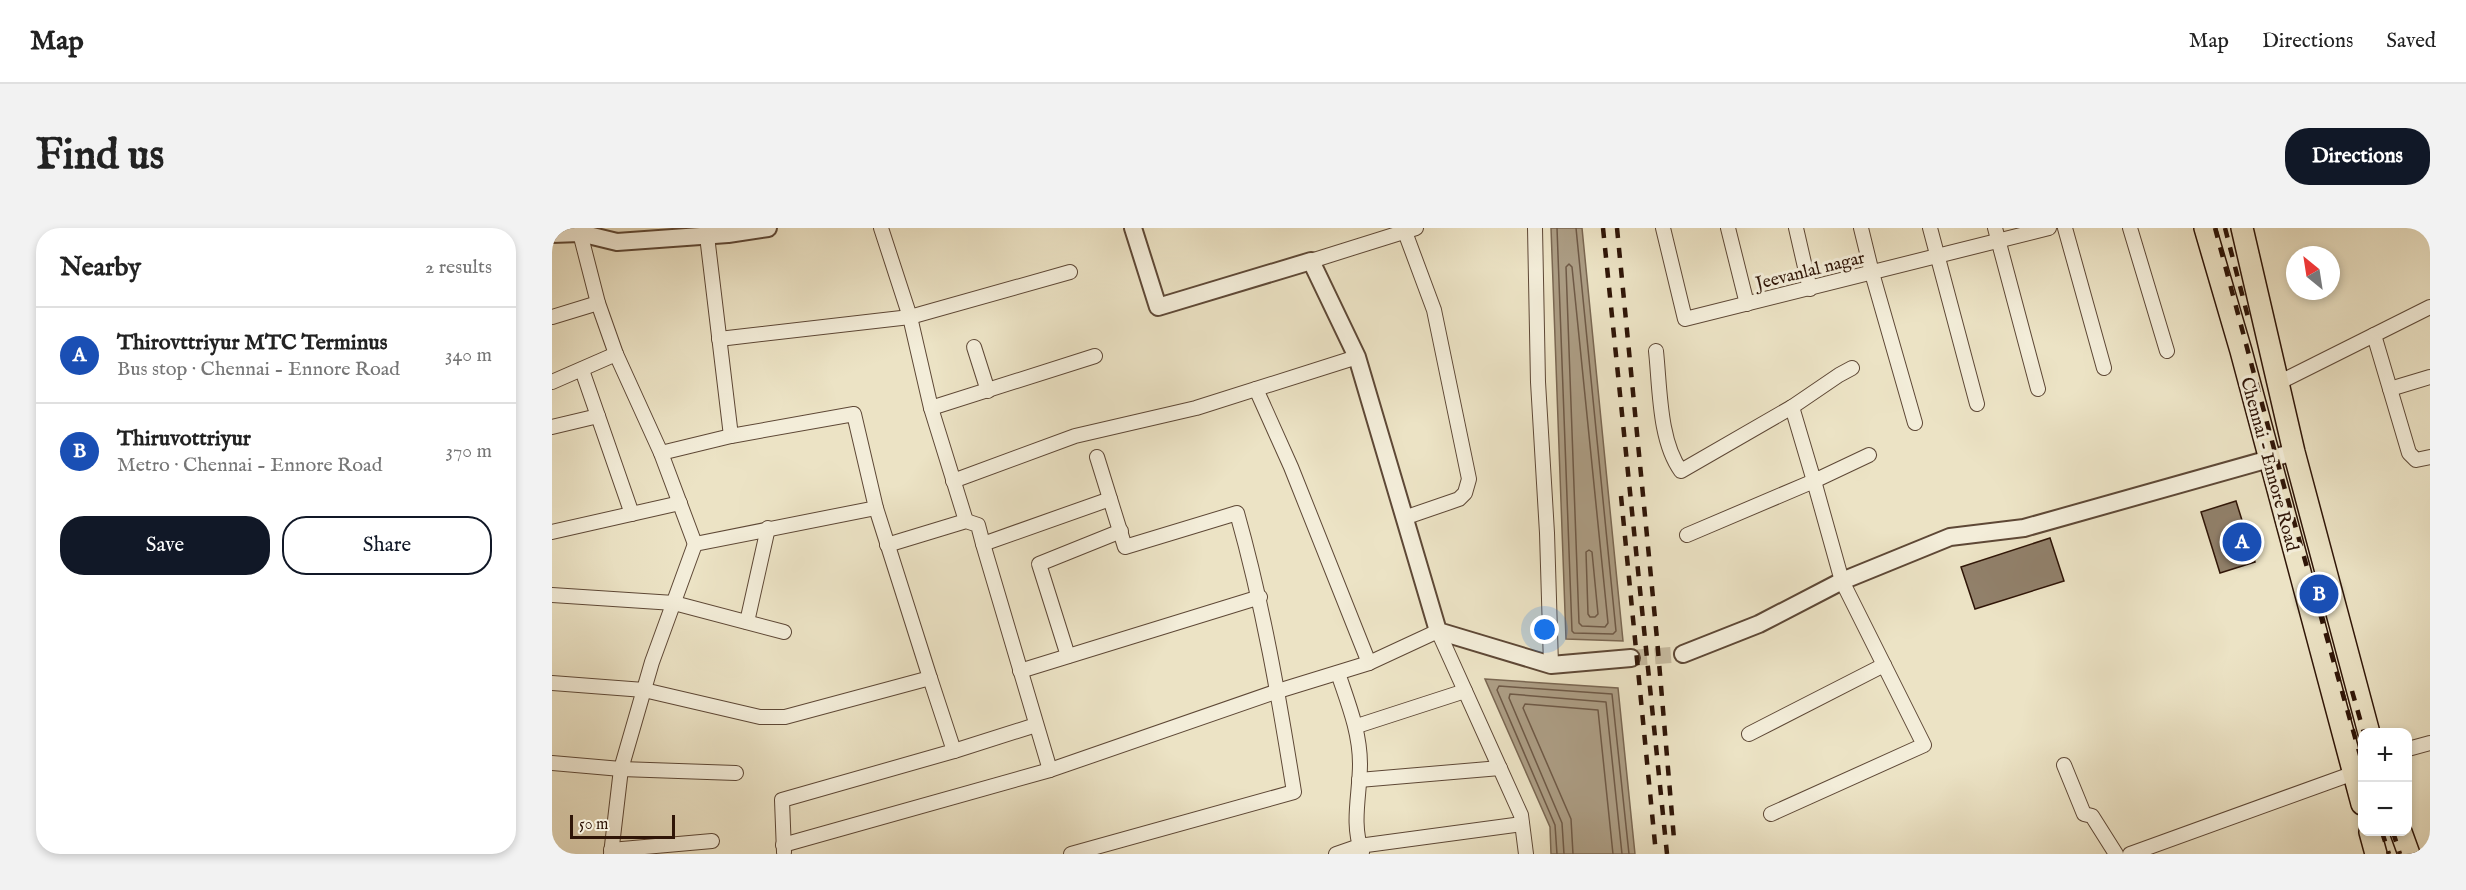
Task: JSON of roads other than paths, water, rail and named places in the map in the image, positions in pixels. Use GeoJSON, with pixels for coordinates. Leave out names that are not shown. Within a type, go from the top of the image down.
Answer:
{"type":"FeatureCollection","features":[{"type":"Feature","properties":{"kind":"main road","name":"Chennai - Ennore Road"},"geometry":{"type":"LineString","coordinates":[[2205,228],[2241,351],[2268,459],[2358,788]]}},
{"type":"Feature","properties":{"kind":"main road","name":"Chennai - Ennore Road"},"geometry":{"type":"LineString","coordinates":[[2242,228],[2294,452],[2368,728]]}},
{"type":"Feature","properties":{"kind":"main road"},"geometry":{"type":"LineString","coordinates":[[2371,836],[2376,854]]}},
{"type":"Feature","properties":{"kind":"main road"},"geometry":{"type":"LineString","coordinates":[[2403,836],[2409,854]]}},
{"type":"Feature","properties":{"kind":"street"},"geometry":{"type":"LineString","coordinates":[[552,234],[580,233],[617,242],[707,236],[727,231],[768,228]]}},
{"type":"Feature","properties":{"kind":"street"},"geometry":{"type":"LineString","coordinates":[[881,228],[910,317],[931,408],[966,521]]}},
{"type":"Feature","properties":{"kind":"street"},"geometry":{"type":"LineString","coordinates":[[1535,228],[1538,382],[1548,533],[1551,665]]}},
{"type":"Feature","properties":{"kind":"street","name":"Jeevanlal nagar"},"geometry":{"type":"LineString","coordinates":[[1663,228],[1685,320],[1937,257],[1996,235],[2049,228]]}},
{"type":"Feature","properties":{"kind":"street"},"geometry":{"type":"LineString","coordinates":[[1728,228],[1747,304]]}},
{"type":"Feature","properties":{"kind":"street"},"geometry":{"type":"LineString","coordinates":[[1796,228],[1810,289]]}},
{"type":"Feature","properties":{"kind":"street"},"geometry":{"type":"LineString","coordinates":[[1861,228],[1916,423]]}},
{"type":"Feature","properties":{"kind":"street"},"geometry":{"type":"LineString","coordinates":[[1930,228],[1977,404]]}},
{"type":"Feature","properties":{"kind":"street"},"geometry":{"type":"LineString","coordinates":[[2065,228],[2104,368]]}},
{"type":"Feature","properties":{"kind":"street"},"geometry":{"type":"LineString","coordinates":[[2130,228],[2167,351]]}},
{"type":"Feature","properties":{"kind":"street"},"geometry":{"type":"LineString","coordinates":[[1136,229],[1158,307],[1410,230],[1434,310],[1469,479],[1465,493],[1459,499],[1404,518]]}},
{"type":"Feature","properties":{"kind":"street"},"geometry":{"type":"LineString","coordinates":[[580,233],[598,303],[616,354],[661,453],[696,544],[644,690],[621,769],[611,852],[712,841]]}},
{"type":"Feature","properties":{"kind":"street"},"geometry":{"type":"LineString","coordinates":[[1996,235],[2038,389]]}},
{"type":"Feature","properties":{"kind":"street"},"geometry":{"type":"LineString","coordinates":[[707,236],[731,436]]}},
{"type":"Feature","properties":{"kind":"street"},"geometry":{"type":"LineString","coordinates":[[1311,261],[1357,357],[1438,631],[1521,815],[1526,854]]}},
{"type":"Feature","properties":{"kind":"street"},"geometry":{"type":"LineString","coordinates":[[719,339],[910,317],[1070,272]]}},
{"type":"Feature","properties":{"kind":"street"},"geometry":{"type":"LineString","coordinates":[[552,317],[598,303]]}},
{"type":"Feature","properties":{"kind":"street"},"geometry":{"type":"LineString","coordinates":[[2278,383],[2430,307]]}},
{"type":"Feature","properties":{"kind":"street"},"geometry":{"type":"LineString","coordinates":[[2374,335],[2409,453],[2416,460],[2430,457]]}},
{"type":"Feature","properties":{"kind":"street"},"geometry":{"type":"LineString","coordinates":[[974,347],[988,391]]}},
{"type":"Feature","properties":{"kind":"street"},"geometry":{"type":"LineString","coordinates":[[1656,351],[1665,434],[1671,456],[1681,471],[1792,407],[1852,368]]}},
{"type":"Feature","properties":{"kind":"street"},"geometry":{"type":"LineString","coordinates":[[552,382],[616,354]]}},
{"type":"Feature","properties":{"kind":"street"},"geometry":{"type":"LineString","coordinates":[[931,408],[1095,356]]}},
{"type":"Feature","properties":{"kind":"street"},"geometry":{"type":"LineString","coordinates":[[953,481],[1084,434],[1196,408],[1357,357]]}},
{"type":"Feature","properties":{"kind":"street"},"geometry":{"type":"LineString","coordinates":[[582,370],[632,514]]}},
{"type":"Feature","properties":{"kind":"street"},"geometry":{"type":"LineString","coordinates":[[2390,389],[2430,377]]}},
{"type":"Feature","properties":{"kind":"street"},"geometry":{"type":"LineString","coordinates":[[1256,389],[1291,467],[1369,663]]}},
{"type":"Feature","properties":{"kind":"street"},"geometry":{"type":"LineString","coordinates":[[1771,814],[1924,745],[1842,581],[1792,407]]}},
{"type":"Feature","properties":{"kind":"street"},"geometry":{"type":"LineString","coordinates":[[661,453],[731,436],[854,414],[887,545],[954,750]]}},
{"type":"Feature","properties":{"kind":"street"},"geometry":{"type":"LineString","coordinates":[[552,427],[598,416]]}},
{"type":"Feature","properties":{"kind":"street"},"geometry":{"type":"LineString","coordinates":[[1683,654],[1759,624],[1842,581],[1950,537],[2025,528],[2294,452]]}},
{"type":"Feature","properties":{"kind":"street"},"geometry":{"type":"LineString","coordinates":[[1686,535],[1869,455]]}},
{"type":"Feature","properties":{"kind":"street"},"geometry":{"type":"LineString","coordinates":[[1071,854],[1294,792],[1260,597],[1237,513],[1125,547],[1097,457]]}},
{"type":"Feature","properties":{"kind":"street"},"geometry":{"type":"LineString","coordinates":[[983,544],[1110,499]]}},
{"type":"Feature","properties":{"kind":"street"},"geometry":{"type":"LineString","coordinates":[[552,532],[680,503]]}},
{"type":"Feature","properties":{"kind":"street"},"geometry":{"type":"LineString","coordinates":[[696,544],[876,508]]}},
{"type":"Feature","properties":{"kind":"street"},"geometry":{"type":"LineString","coordinates":[[887,545],[966,521],[978,525],[1050,770]]}},
{"type":"Feature","properties":{"kind":"street"},"geometry":{"type":"LineString","coordinates":[[747,622],[768,528]]}},
{"type":"Feature","properties":{"kind":"street"},"geometry":{"type":"LineString","coordinates":[[1068,656],[1039,564],[1121,531]]}},
{"type":"Feature","properties":{"kind":"street"},"geometry":{"type":"LineString","coordinates":[[552,595],[674,603],[784,632]]}},
{"type":"Feature","properties":{"kind":"street"},"geometry":{"type":"LineString","coordinates":[[1020,671],[1260,597]]}},
{"type":"Feature","properties":{"kind":"street"},"geometry":{"type":"LineString","coordinates":[[1036,725],[782,800],[784,850],[1050,770],[1278,691],[1369,663],[1438,631],[1551,665],[1631,658]]}},
{"type":"Feature","properties":{"kind":"street"},"geometry":{"type":"LineString","coordinates":[[1749,734],[1884,665]]}},
{"type":"Feature","properties":{"kind":"street"},"geometry":{"type":"LineString","coordinates":[[1338,673],[1357,726],[1360,762],[1356,829],[1361,850]]}},
{"type":"Feature","properties":{"kind":"street"},"geometry":{"type":"LineString","coordinates":[[552,683],[644,690],[760,717],[785,717],[930,678]]}},
{"type":"Feature","properties":{"kind":"street"},"geometry":{"type":"LineString","coordinates":[[1357,726],[1465,691]]}},
{"type":"Feature","properties":{"kind":"street"},"geometry":{"type":"LineString","coordinates":[[2412,748],[2430,742]]}},
{"type":"Feature","properties":{"kind":"street"},"geometry":{"type":"LineString","coordinates":[[552,763],[621,769],[736,773]]}},
{"type":"Feature","properties":{"kind":"street"},"geometry":{"type":"LineString","coordinates":[[2064,765],[2084,814],[2092,816],[2116,854]]}},
{"type":"Feature","properties":{"kind":"street"},"geometry":{"type":"LineString","coordinates":[[1359,780],[1500,768]]}},
{"type":"Feature","properties":{"kind":"street"},"geometry":{"type":"LineString","coordinates":[[2130,854],[2354,773]]}},
{"type":"Feature","properties":{"kind":"street"},"geometry":{"type":"LineString","coordinates":[[1336,854],[1522,824]]}},
{"type":"Feature","properties":{"kind":"water"},"geometry":{"type":"Polygon","coordinates":[[[1551,228],[1582,228],[1623,641],[1566,639],[1551,228]]]}},
{"type":"Feature","properties":{"kind":"water"},"geometry":{"type":"Polygon","coordinates":[[[1485,679],[1618,688],[1635,854],[1551,854],[1550,827],[1485,679]]]}},
{"type":"Feature","properties":{"kind":"tunnel"},"geometry":{"type":"LineString","coordinates":[[1631,658],[1683,654]]}},
{"type":"Feature","properties":{"kind":"railway"},"geometry":{"type":"LineString","coordinates":[[1603,228],[1667,854]]}},
{"type":"Feature","properties":{"kind":"railway"},"geometry":{"type":"LineString","coordinates":[[1617,228],[1674,839]]}},
{"type":"Feature","properties":{"kind":"railway"},"geometry":{"type":"LineString","coordinates":[[2215,228],[2284,486],[2358,748]]}},
{"type":"Feature","properties":{"kind":"railway"},"geometry":{"type":"LineString","coordinates":[[2225,228],[2249,321]]}},
{"type":"Feature","properties":{"kind":"railway"},"geometry":{"type":"LineString","coordinates":[[1621,496],[1656,854]]}},
{"type":"Feature","properties":{"kind":"railway"},"geometry":{"type":"LineString","coordinates":[[2352,691],[2363,728]]}},
{"type":"Feature","properties":{"kind":"railway"},"geometry":{"type":"LineString","coordinates":[[2383,836],[2389,854]]}},
{"type":"Feature","properties":{"kind":"railway"},"geometry":{"type":"LineString","coordinates":[[2394,836],[2400,854]]}},
{"type":"Feature","properties":{"kind":"place","name":"Thirovttriyur MTC Terminus"},"geometry":{"type":"Point","coordinates":[2242,542]}},
{"type":"Feature","properties":{"kind":"place","name":"Thiruvottriyur"},"geometry":{"type":"Point","coordinates":[2319,594]}}]}
